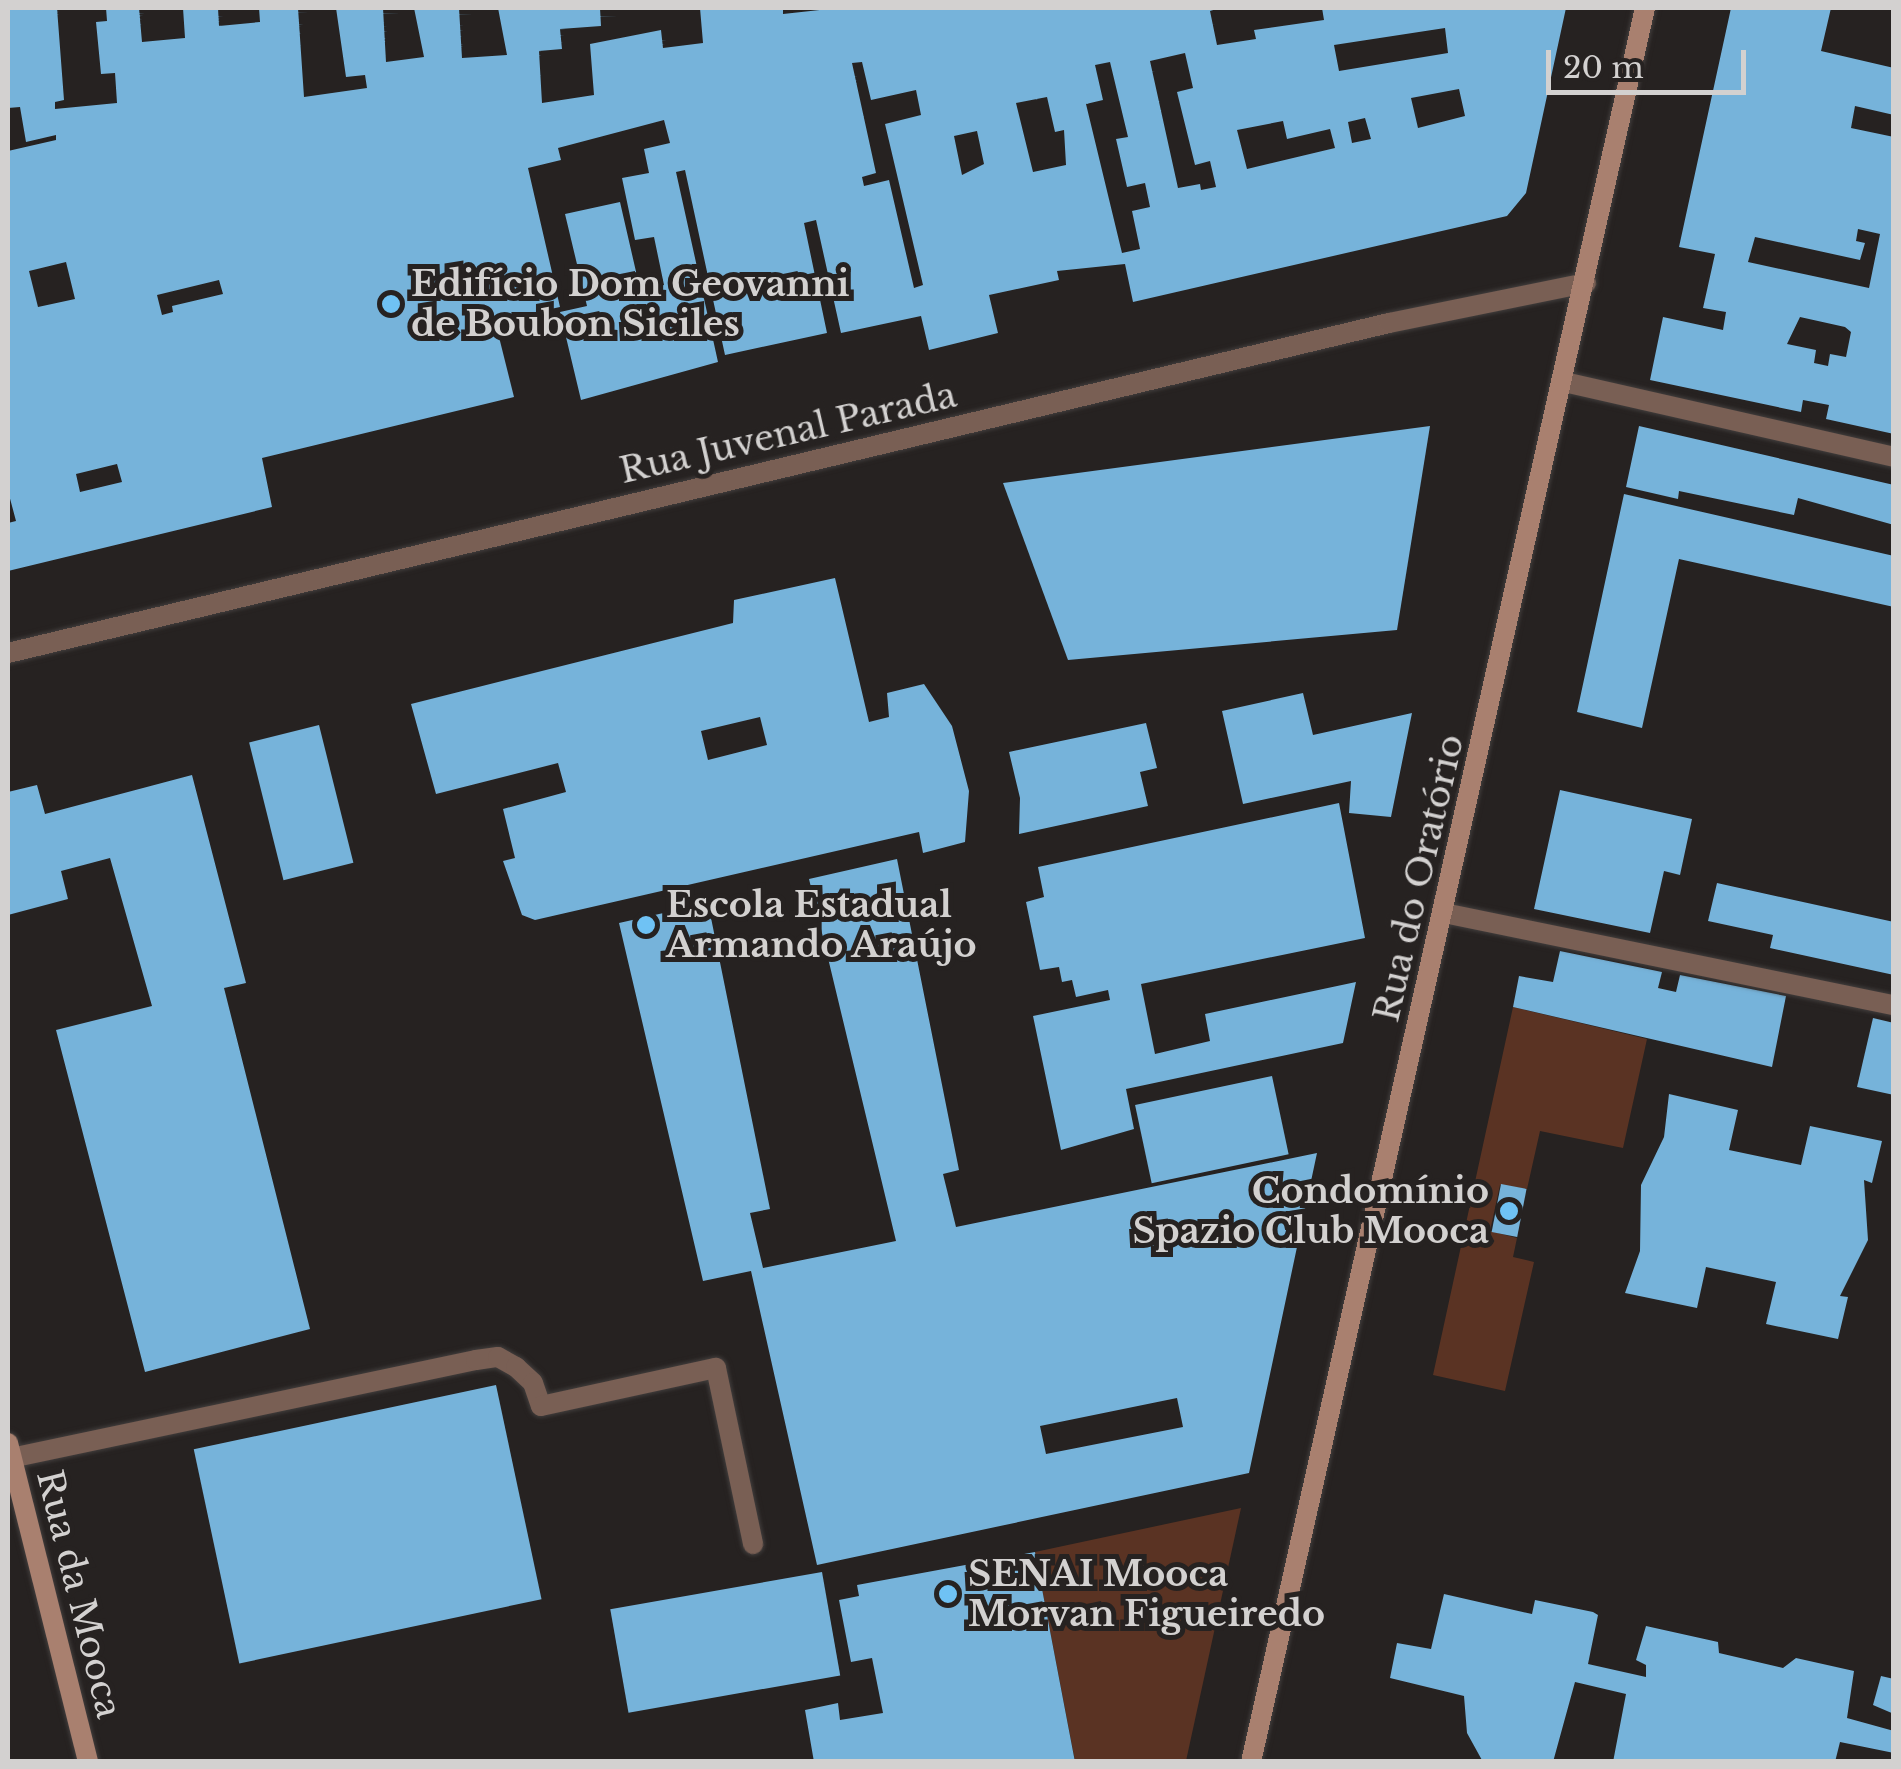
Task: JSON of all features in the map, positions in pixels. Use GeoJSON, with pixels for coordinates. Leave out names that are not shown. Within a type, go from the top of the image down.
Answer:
{"type":"FeatureCollection","features":[{"type":"Feature","properties":{"kind":"street","name":"Rua do Oratório"},"geometry":{"type":"LineString","coordinates":[[1252,1762],[1645,8]]}},
{"type":"Feature","properties":{"kind":"street","name":"Rua Juvenal Parada"},"geometry":{"type":"LineString","coordinates":[[8,653],[1389,323],[1586,283]]}},
{"type":"Feature","properties":{"kind":"street"},"geometry":{"type":"LineString","coordinates":[[1564,382],[1894,457]]}},
{"type":"Feature","properties":{"kind":"street"},"geometry":{"type":"LineString","coordinates":[[1444,912],[1894,1005]]}},
{"type":"Feature","properties":{"kind":"street"},"geometry":{"type":"LineString","coordinates":[[9,1450],[498,1357],[533,1382],[540,1406],[716,1368],[753,1544]]}},
{"type":"Feature","properties":{"kind":"street","name":"Rua da Mooca"},"geometry":{"type":"LineString","coordinates":[[9,1450],[88,1762]]}},
{"type":"Feature","properties":{"kind":"shaded area"},"geometry":{"type":"Polygon","coordinates":[[[1513,1007],[1647,1039],[1623,1148],[1540,1131],[1527,1189],[1500,1185],[1490,1231],[1517,1238],[1513,1257],[1534,1262],[1505,1391],[1433,1375],[1513,1007]]]}},
{"type":"Feature","properties":{"kind":"shaded area"},"geometry":{"type":"Polygon","coordinates":[[[1241,1508],[1186,1761],[1075,1761],[1035,1552],[1241,1508]]]}},
{"type":"Feature","properties":{"kind":"building"},"geometry":{"type":"Polygon","coordinates":[[[8,8],[57,8],[64,100],[55,102],[55,109],[117,103],[115,73],[101,74],[96,22],[107,21],[106,8],[139,8],[142,42],[185,38],[183,8],[218,8],[219,26],[260,22],[259,8],[298,8],[304,97],[367,88],[365,75],[346,77],[336,8],[383,8],[386,62],[424,57],[414,8],[459,8],[462,58],[507,55],[498,8],[600,8],[601,26],[560,29],[562,49],[539,51],[542,103],[594,95],[590,44],[661,30],[663,48],[703,43],[700,8],[783,8],[783,14],[838,8],[1220,8],[1210,11],[1217,45],[1256,39],[1254,30],[1324,20],[1322,8],[1566,8],[1526,193],[1507,216],[1133,302],[1125,264],[1057,271],[1059,280],[989,295],[998,333],[929,350],[921,316],[841,333],[816,220],[804,223],[827,333],[725,355],[685,170],[676,172],[718,362],[581,400],[560,312],[587,306],[565,214],[620,202],[640,289],[664,285],[654,237],[635,240],[622,178],[649,173],[644,149],[670,143],[664,120],[558,148],[561,160],[528,168],[560,307],[495,321],[514,397],[262,458],[272,507],[8,571],[8,523],[16,521],[8,491],[8,151],[56,140],[56,135],[26,142],[20,107],[8,108],[8,8]],[[1445,28],[1334,45],[1339,71],[1448,53],[1445,28]],[[1185,53],[1150,61],[1178,188],[1200,184],[1201,190],[1216,187],[1210,161],[1195,165],[1177,92],[1193,88],[1185,53]],[[862,62],[852,63],[876,173],[862,177],[864,186],[889,180],[914,288],[923,285],[885,124],[921,115],[916,90],[871,100],[862,62]],[[1110,62],[1095,65],[1103,100],[1086,104],[1122,253],[1140,249],[1132,211],[1150,207],[1145,183],[1127,187],[1116,139],[1128,137],[1110,62]],[[1459,89],[1411,98],[1418,128],[1465,116],[1459,89]],[[1047,97],[1016,103],[1033,172],[1066,165],[1064,130],[1055,132],[1047,97]],[[1365,118],[1348,122],[1352,143],[1371,139],[1365,118]],[[1283,121],[1237,130],[1247,169],[1335,148],[1330,129],[1287,139],[1283,121]],[[977,131],[954,136],[962,175],[984,164],[977,131]],[[66,262],[29,271],[38,307],[75,299],[66,262]],[[219,280],[157,295],[162,315],[173,312],[172,306],[223,294],[219,280]],[[117,464],[76,474],[80,492],[122,482],[117,464]]]}},
{"type":"Feature","properties":{"kind":"building"},"geometry":{"type":"Polygon","coordinates":[[[1731,8],[1831,8],[1821,51],[1894,68],[1894,115],[1855,106],[1851,128],[1894,137],[1894,434],[1826,419],[1829,405],[1803,400],[1801,412],[1650,380],[1663,317],[1723,330],[1726,312],[1703,308],[1715,254],[1679,247],[1731,8]],[[1858,229],[1856,241],[1865,243],[1860,260],[1755,237],[1748,262],[1869,288],[1880,234],[1858,229]],[[1800,317],[1787,344],[1816,350],[1814,363],[1828,366],[1830,354],[1846,357],[1851,332],[1845,327],[1800,317]]]}},
{"type":"Feature","properties":{"kind":"building"},"geometry":{"type":"Polygon","coordinates":[[[1430,426],[1397,630],[1068,660],[1003,483],[1430,426]]]}},
{"type":"Feature","properties":{"kind":"building"},"geometry":{"type":"Polygon","coordinates":[[[1639,426],[1894,485],[1894,525],[1798,498],[1794,515],[1679,491],[1678,499],[1626,487],[1639,426]]]}},
{"type":"Feature","properties":{"kind":"building"},"geometry":{"type":"Polygon","coordinates":[[[1624,494],[1894,556],[1894,607],[1679,559],[1642,728],[1577,712],[1624,494]]]}},
{"type":"Feature","properties":{"kind":"building"},"geometry":{"type":"Polygon","coordinates":[[[835,578],[869,722],[889,717],[887,693],[924,684],[952,726],[969,791],[965,842],[923,853],[919,832],[535,920],[522,915],[503,861],[515,858],[503,809],[566,792],[558,763],[436,794],[411,704],[733,623],[734,600],[835,578]],[[760,717],[701,731],[708,760],[767,745],[760,717]]]}},
{"type":"Feature","properties":{"kind":"building"},"geometry":{"type":"Polygon","coordinates":[[[1303,693],[1313,735],[1412,713],[1391,817],[1349,813],[1351,781],[1243,804],[1222,711],[1303,693]]]}},
{"type":"Feature","properties":{"kind":"building"},"geometry":{"type":"Polygon","coordinates":[[[1146,723],[1157,768],[1140,772],[1148,806],[1019,834],[1020,798],[1009,752],[1146,723]]]}},
{"type":"Feature","properties":{"kind":"building"},"geometry":{"type":"Polygon","coordinates":[[[319,725],[353,863],[283,880],[249,742],[319,725]]]}},
{"type":"Feature","properties":{"kind":"building"},"geometry":{"type":"Polygon","coordinates":[[[192,775],[246,983],[224,988],[310,1329],[145,1372],[56,1030],[152,1006],[110,858],[61,871],[68,899],[8,915],[8,792],[37,785],[45,814],[192,775]]]}},
{"type":"Feature","properties":{"kind":"building"},"geometry":{"type":"Polygon","coordinates":[[[1560,790],[1692,819],[1680,875],[1664,871],[1650,933],[1534,909],[1560,790]]]}},
{"type":"Feature","properties":{"kind":"building"},"geometry":{"type":"Polygon","coordinates":[[[1339,803],[1365,938],[1141,984],[1155,1054],[1210,1041],[1205,1014],[1356,982],[1343,1043],[1126,1089],[1134,1129],[1061,1150],[1033,1016],[1110,1000],[1108,990],[1076,997],[1072,980],[1062,982],[1059,967],[1040,970],[1026,902],[1044,897],[1038,867],[1339,803]]]}},
{"type":"Feature","properties":{"kind":"building"},"geometry":{"type":"Polygon","coordinates":[[[897,859],[959,1170],[943,1174],[956,1227],[1317,1153],[1249,1473],[817,1565],[751,1271],[703,1281],[619,923],[708,903],[770,1209],[750,1213],[763,1268],[896,1241],[809,879],[897,859]],[[1177,1398],[1040,1426],[1046,1454],[1183,1427],[1177,1398]]]}},
{"type":"Feature","properties":{"kind":"building"},"geometry":{"type":"Polygon","coordinates":[[[1717,883],[1894,922],[1894,975],[1770,948],[1773,935],[1708,921],[1717,883]]]}},
{"type":"Feature","properties":{"kind":"building"},"geometry":{"type":"Polygon","coordinates":[[[1560,951],[1662,972],[1658,988],[1676,992],[1680,975],[1786,996],[1772,1067],[1513,1007],[1519,976],[1553,982],[1560,951]]]}},
{"type":"Feature","properties":{"kind":"building"},"geometry":{"type":"Polygon","coordinates":[[[1873,1018],[1894,1023],[1894,1095],[1857,1087],[1873,1018]]]}},
{"type":"Feature","properties":{"kind":"building"},"geometry":{"type":"Polygon","coordinates":[[[1272,1076],[1289,1154],[1152,1183],[1135,1105],[1272,1076]]]}},
{"type":"Feature","properties":{"kind":"building"},"geometry":{"type":"Polygon","coordinates":[[[1669,1094],[1738,1110],[1729,1150],[1801,1165],[1810,1126],[1882,1141],[1872,1183],[1864,1180],[1868,1240],[1840,1296],[1848,1297],[1838,1339],[1766,1324],[1776,1282],[1706,1267],[1697,1308],[1625,1293],[1640,1251],[1641,1185],[1664,1137],[1669,1094]]]}},
{"type":"Feature","properties":{"kind":"building","name":"Condomínio Spazio Club Mooca"},"geometry":{"type":"Polygon","coordinates":[[[1501,1184],[1527,1189],[1517,1237],[1492,1232],[1501,1184]]]}},
{"type":"Feature","properties":{"kind":"building"},"geometry":{"type":"Polygon","coordinates":[[[496,1385],[542,1599],[239,1663],[194,1449],[496,1385]]]}},
{"type":"Feature","properties":{"kind":"building"},"geometry":{"type":"Polygon","coordinates":[[[1035,1552],[1075,1762],[814,1762],[805,1710],[838,1703],[840,1720],[883,1713],[872,1658],[851,1662],[839,1600],[859,1596],[857,1585],[1035,1552]]]}},
{"type":"Feature","properties":{"kind":"building"},"geometry":{"type":"Polygon","coordinates":[[[822,1572],[840,1675],[628,1713],[610,1609],[822,1572]]]}},
{"type":"Feature","properties":{"kind":"building"},"geometry":{"type":"Polygon","coordinates":[[[1444,1594],[1532,1614],[1535,1600],[1593,1612],[1598,1615],[1588,1664],[1646,1677],[1646,1665],[1636,1660],[1646,1626],[1718,1642],[1719,1653],[1783,1668],[1796,1658],[1854,1671],[1847,1718],[1894,1731],[1894,1753],[1840,1742],[1835,1762],[1613,1762],[1626,1694],[1575,1682],[1553,1762],[1483,1762],[1467,1733],[1464,1696],[1390,1678],[1397,1643],[1431,1649],[1444,1594]]]}},
{"type":"Feature","properties":{"kind":"building"},"geometry":{"type":"Polygon","coordinates":[[[1881,1676],[1894,1679],[1894,1714],[1873,1705],[1881,1676]]]}},
{"type":"Feature","properties":{"kind":"place","name":"Edifício Dom Geovanni de Boubon Siciles"},"geometry":{"type":"Point","coordinates":[391,304]}},
{"type":"Feature","properties":{"kind":"place","name":"Escola Estadual Armando Araújo"},"geometry":{"type":"Point","coordinates":[646,925]}},
{"type":"Feature","properties":{"kind":"place","name":"Condomínio Spazio Club Mooca"},"geometry":{"type":"Point","coordinates":[1509,1211]}},
{"type":"Feature","properties":{"kind":"place","name":"SENAI Mooca Morvan Figueiredo"},"geometry":{"type":"Point","coordinates":[948,1594]}}]}
